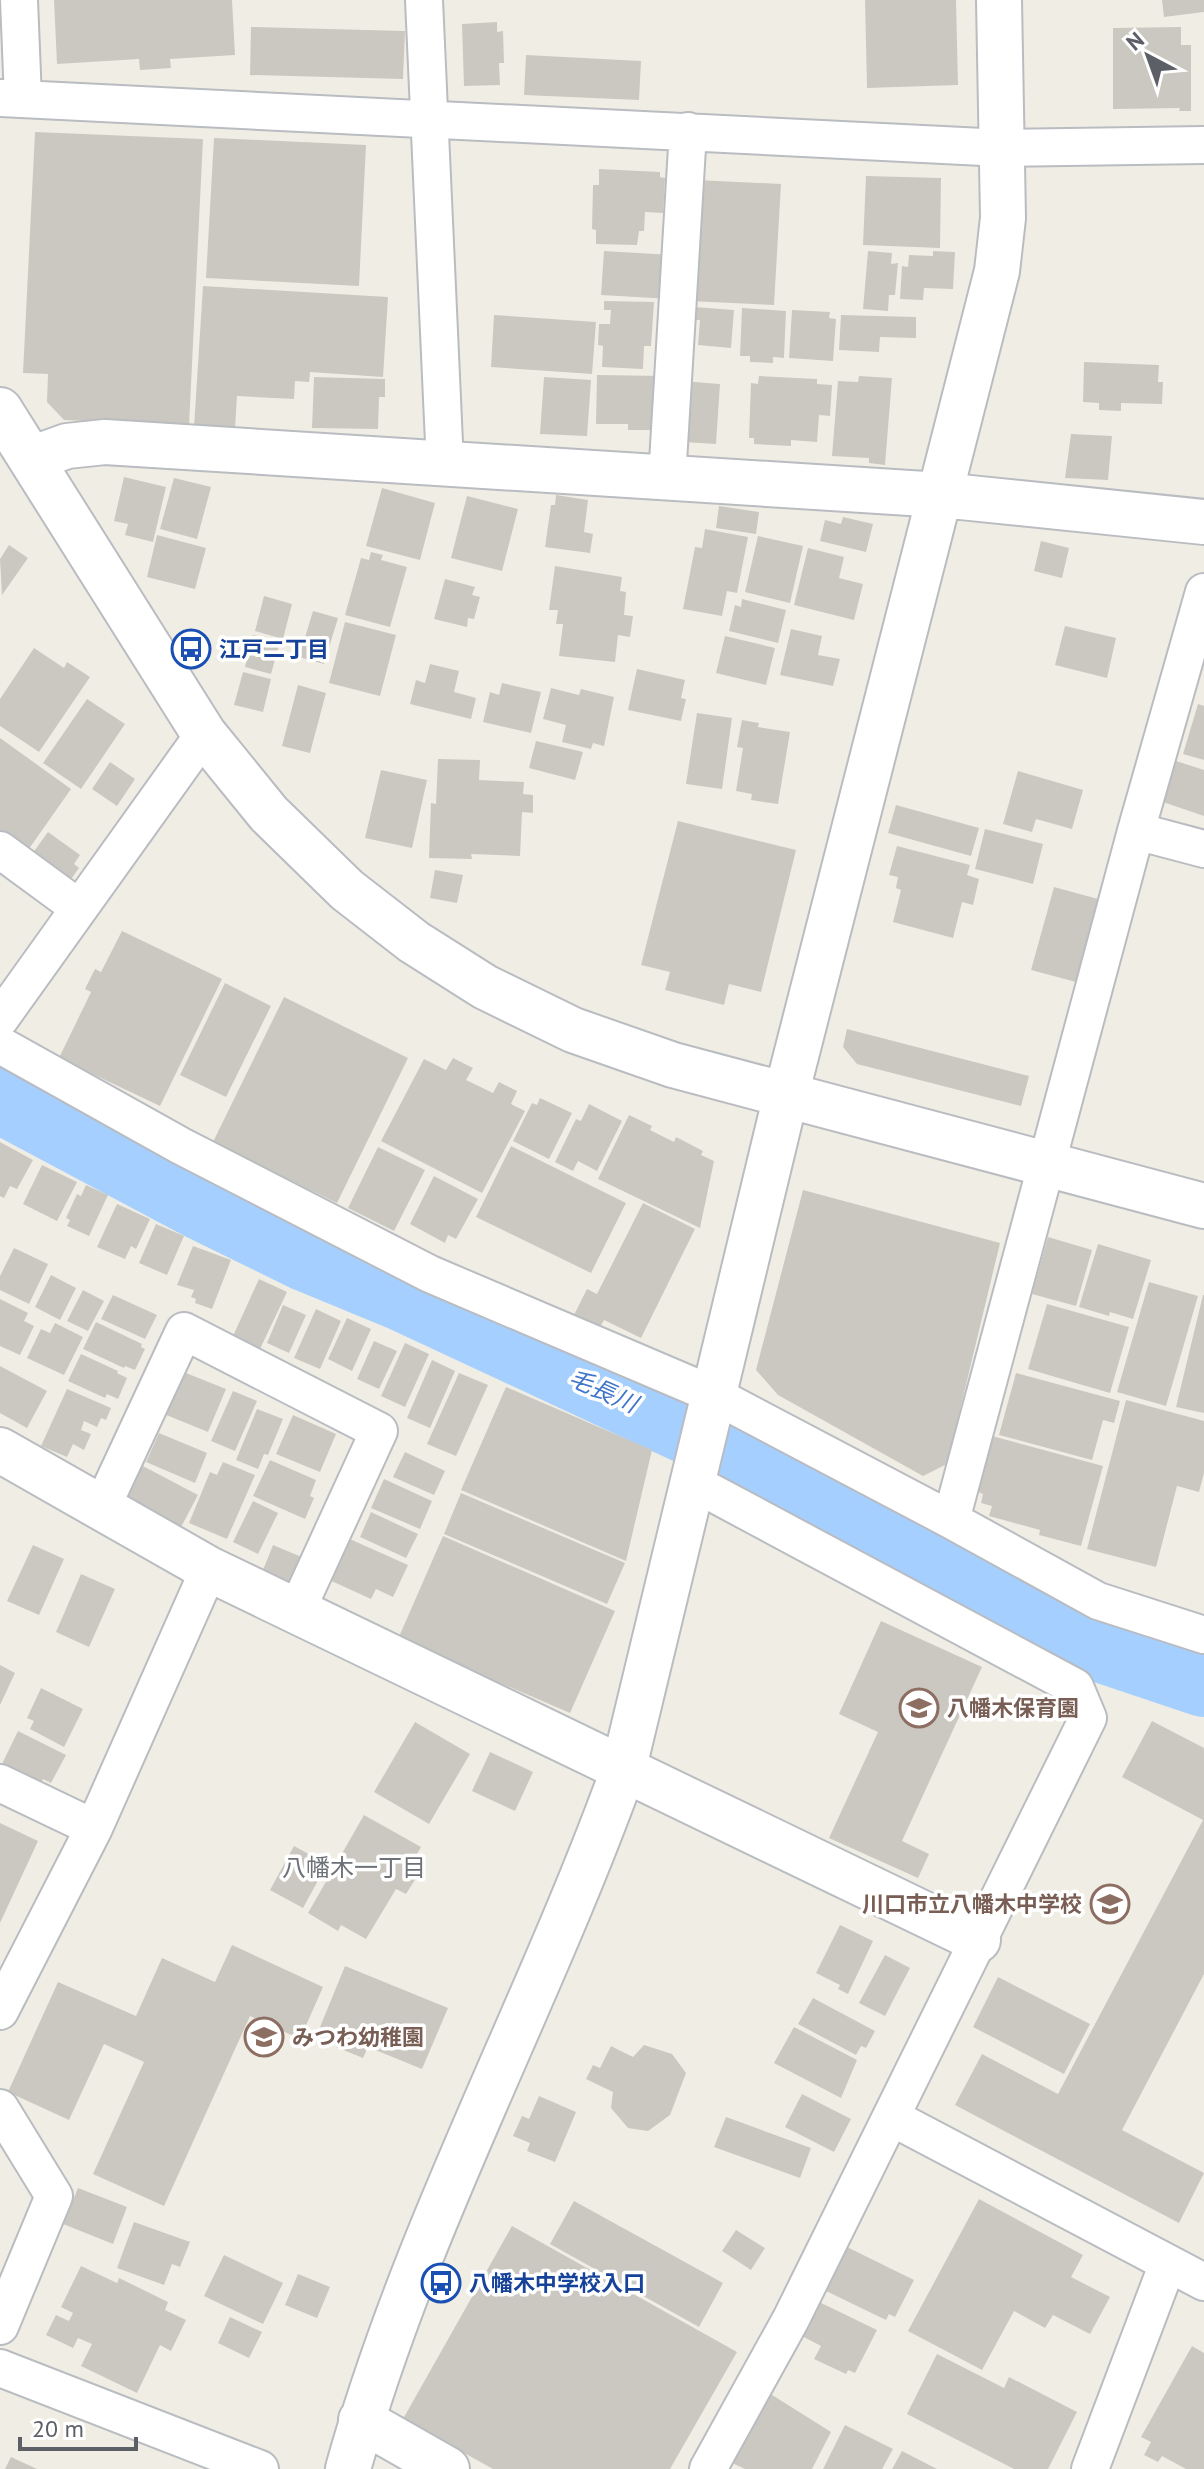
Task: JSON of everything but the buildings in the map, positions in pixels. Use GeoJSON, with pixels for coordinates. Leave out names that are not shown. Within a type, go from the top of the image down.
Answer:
{"type":"FeatureCollection","features":[{"type":"Feature","properties":{"kind":"street"},"geometry":{"type":"LineString","coordinates":[[19,0],[12,98],[1003,148],[1204,145]]}},
{"type":"Feature","properties":{"kind":"street"},"geometry":{"type":"LineString","coordinates":[[424,0],[445,465]]}},
{"type":"Feature","properties":{"kind":"street"},"geometry":{"type":"LineString","coordinates":[[348,2469],[361,2420],[401,2307],[592,1856],[623,1771],[786,1095],[997,271],[1003,218],[999,0]]}},
{"type":"Feature","properties":{"kind":"street"},"geometry":{"type":"LineString","coordinates":[[667,479],[688,131]]}},
{"type":"Feature","properties":{"kind":"street"},"geometry":{"type":"LineString","coordinates":[[0,410],[204,734],[269,814],[347,890],[414,942],[485,987],[573,1030],[673,1065],[1204,1206]]}},
{"type":"Feature","properties":{"kind":"street"},"geometry":{"type":"LineString","coordinates":[[31,459],[67,446],[105,442],[941,495],[1204,522]]}},
{"type":"Feature","properties":{"kind":"street"},"geometry":{"type":"LineString","coordinates":[[951,1520],[1136,831],[1204,592]]}},
{"type":"Feature","properties":{"kind":"street"},"geometry":{"type":"LineString","coordinates":[[0,1019],[204,734]]}},
{"type":"Feature","properties":{"kind":"street"},"geometry":{"type":"LineString","coordinates":[[1136,831],[1204,849]]}},
{"type":"Feature","properties":{"kind":"street"},"geometry":{"type":"LineString","coordinates":[[0,850],[79,908]]}},
{"type":"Feature","properties":{"kind":"street"},"geometry":{"type":"LineString","coordinates":[[0,1045],[181,1146],[430,1274],[714,1395],[1098,1601],[1204,1635]]}},
{"type":"Feature","properties":{"kind":"street"},"geometry":{"type":"LineString","coordinates":[[102,1507],[184,1331],[379,1431],[296,1612]]}},
{"type":"Feature","properties":{"kind":"street"},"geometry":{"type":"LineString","coordinates":[[0,1450],[209,1569],[978,1940]]}},
{"type":"Feature","properties":{"kind":"street"},"geometry":{"type":"LineString","coordinates":[[692,1482],[1075,1687],[1088,1718],[791,2319],[708,2469]]}},
{"type":"Feature","properties":{"kind":"street"},"geometry":{"type":"LineString","coordinates":[[0,2011],[94,1828],[209,1569]]}},
{"type":"Feature","properties":{"kind":"street"},"geometry":{"type":"LineString","coordinates":[[0,1783],[94,1828]]}},
{"type":"Feature","properties":{"kind":"street"},"geometry":{"type":"LineString","coordinates":[[0,2108],[54,2196],[0,2326]]}},
{"type":"Feature","properties":{"kind":"street"},"geometry":{"type":"LineString","coordinates":[[891,2117],[1204,2282]]}},
{"type":"Feature","properties":{"kind":"street"},"geometry":{"type":"LineString","coordinates":[[1090,2469],[1168,2263]]}},
{"type":"Feature","properties":{"kind":"street"},"geometry":{"type":"LineString","coordinates":[[0,2368],[260,2469]]}},
{"type":"Feature","properties":{"kind":"street"},"geometry":{"type":"LineString","coordinates":[[361,2420],[447,2469]]}},
{"type":"Feature","properties":{"kind":"waterway","name":"毛長川"},"geometry":{"type":"LineString","coordinates":[[0,1098],[201,1205],[307,1257],[404,1297],[754,1460],[1037,1626],[1204,1682]]}},
{"type":"Feature","properties":{"kind":"place","name":"江戸二丁目"},"geometry":{"type":"Point","coordinates":[191,649]}},
{"type":"Feature","properties":{"kind":"place","name":"八幡木保育園"},"geometry":{"type":"Point","coordinates":[919,1708]}},
{"type":"Feature","properties":{"kind":"place","name":"川口市立八幡木中学校"},"geometry":{"type":"Point","coordinates":[1110,1904]}},
{"type":"Feature","properties":{"kind":"place","name":"みつわ幼稚園"},"geometry":{"type":"Point","coordinates":[264,2037]}},
{"type":"Feature","properties":{"kind":"place","name":"八幡木中学校入口"},"geometry":{"type":"Point","coordinates":[441,2283]}},
{"type":"Feature","properties":{"kind":"district","name":"八幡木一丁目"},"geometry":{"type":"Point","coordinates":[354,1868]}}]}
